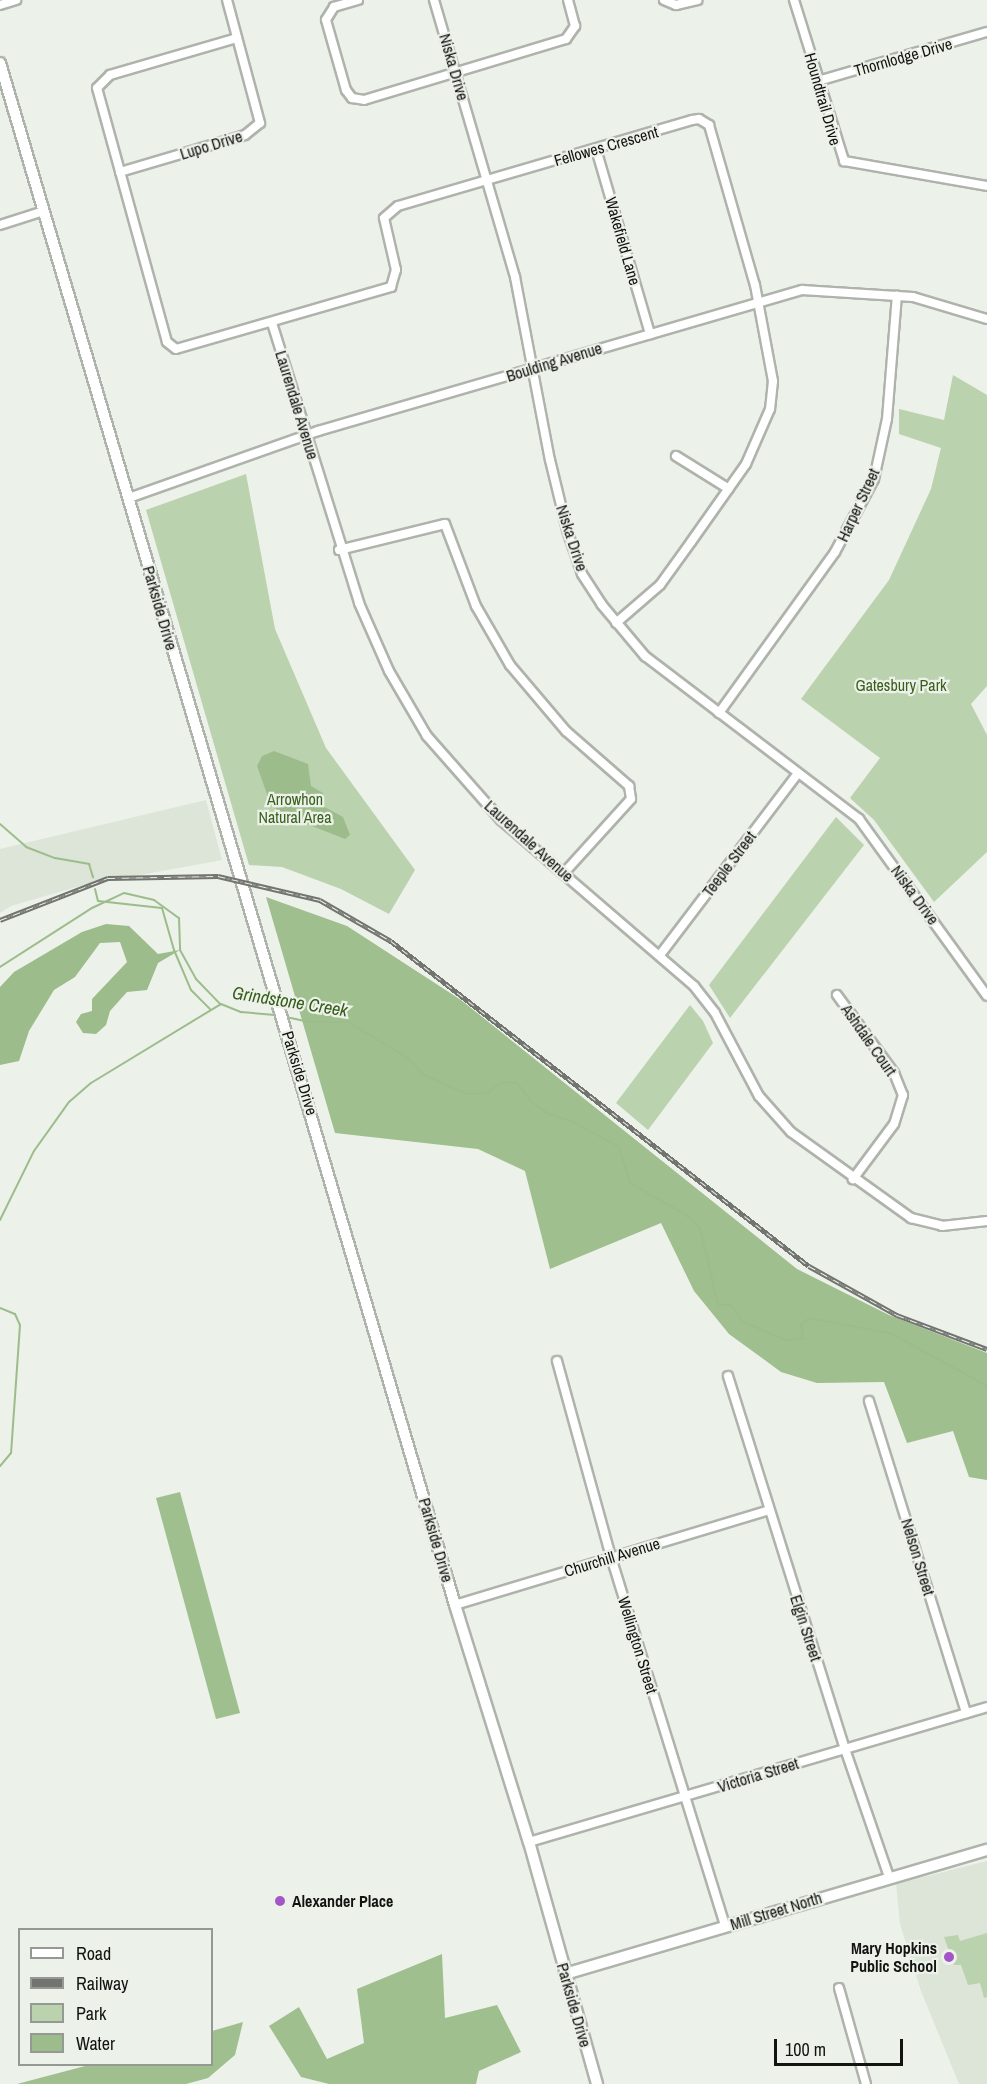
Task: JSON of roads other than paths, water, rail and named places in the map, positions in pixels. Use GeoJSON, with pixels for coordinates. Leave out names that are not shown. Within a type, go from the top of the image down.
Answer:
{"type":"FeatureCollection","features":[{"type":"Feature","properties":{"kind":"main road","name":"Parkside Drive"},"geometry":{"type":"LineString","coordinates":[[0,63],[287,1029],[455,1605],[530,1842],[597,2084]]}},
{"type":"Feature","properties":{"kind":"main road","name":"Mill Street North"},"geometry":{"type":"LineString","coordinates":[[565,1974],[987,1850]]}},
{"type":"Feature","properties":{"kind":"street"},"geometry":{"type":"LineString","coordinates":[[0,5],[16,0]]}},
{"type":"Feature","properties":{"kind":"street","name":"Lupo Drive"},"geometry":{"type":"LineString","coordinates":[[120,172],[256,129],[261,115],[227,0]]}},
{"type":"Feature","properties":{"kind":"street"},"geometry":{"type":"LineString","coordinates":[[358,0],[334,7],[326,20],[346,90],[352,98],[364,100],[568,38],[575,26],[568,0]]}},
{"type":"Feature","properties":{"kind":"street","name":"Niska Drive"},"geometry":{"type":"LineString","coordinates":[[434,0],[515,277],[567,531],[582,574],[616,623],[645,656],[866,827],[987,996]]}},
{"type":"Feature","properties":{"kind":"street"},"geometry":{"type":"LineString","coordinates":[[664,0],[676,5],[697,0]]}},
{"type":"Feature","properties":{"kind":"street","name":"Houndtrail Drive"},"geometry":{"type":"LineString","coordinates":[[794,0],[838,152],[848,165],[987,186]]}},
{"type":"Feature","properties":{"kind":"street","name":"Thornlodge Drive"},"geometry":{"type":"LineString","coordinates":[[819,81],[987,32]]}},
{"type":"Feature","properties":{"kind":"street"},"geometry":{"type":"LineString","coordinates":[[120,172],[96,97],[99,82],[110,75],[237,38]]}},
{"type":"Feature","properties":{"kind":"street","name":"Fellowes Crescent"},"geometry":{"type":"LineString","coordinates":[[120,172],[167,342],[172,347],[184,349],[391,287],[397,276],[384,225],[387,213],[398,206],[692,120],[699,119],[709,126],[740,225],[758,302],[772,374],[772,396],[753,452],[729,489],[660,585],[616,623]]}},
{"type":"Feature","properties":{"kind":"street","name":"Wakefield Lane"},"geometry":{"type":"LineString","coordinates":[[596,149],[650,334]]}},
{"type":"Feature","properties":{"kind":"street"},"geometry":{"type":"LineString","coordinates":[[0,225],[44,211]]}},
{"type":"Feature","properties":{"kind":"street","name":"Boulding Avenue"},"geometry":{"type":"LineString","coordinates":[[129,498],[305,436],[758,302],[814,289],[897,295],[948,304],[987,319]]}},
{"type":"Feature","properties":{"kind":"street","name":"Harper Street"},"geometry":{"type":"LineString","coordinates":[[719,713],[835,552],[874,479],[887,419],[897,295]]}},
{"type":"Feature","properties":{"kind":"street","name":"Laurendale Avenue"},"geometry":{"type":"LineString","coordinates":[[272,323],[339,550],[389,671],[427,736],[501,820],[660,955],[709,1004],[767,1108],[790,1132],[853,1179],[911,1218],[954,1226],[987,1221]]}},
{"type":"Feature","properties":{"kind":"street"},"geometry":{"type":"LineString","coordinates":[[676,456],[729,489]]}},
{"type":"Feature","properties":{"kind":"street"},"geometry":{"type":"LineString","coordinates":[[339,550],[444,524],[477,606],[510,665],[566,731],[628,786],[631,799],[564,873]]}},
{"type":"Feature","properties":{"kind":"street","name":"Teeple Street"},"geometry":{"type":"LineString","coordinates":[[660,955],[798,773]]}},
{"type":"Feature","properties":{"kind":"street","name":"Ashdale Court"},"geometry":{"type":"LineString","coordinates":[[837,995],[894,1073],[903,1095],[894,1124],[853,1179]]}},
{"type":"Feature","properties":{"kind":"street","name":"Wellington Street"},"geometry":{"type":"LineString","coordinates":[[557,1361],[611,1557],[725,1926]]}},
{"type":"Feature","properties":{"kind":"street","name":"Elgin Street"},"geometry":{"type":"LineString","coordinates":[[728,1376],[845,1749],[890,1877]]}},
{"type":"Feature","properties":{"kind":"street","name":"Nelson Street"},"geometry":{"type":"LineString","coordinates":[[869,1401],[966,1713]]}},
{"type":"Feature","properties":{"kind":"street","name":"Churchill Avenue"},"geometry":{"type":"LineString","coordinates":[[455,1605],[769,1510]]}},
{"type":"Feature","properties":{"kind":"street","name":"Victoria Street"},"geometry":{"type":"LineString","coordinates":[[530,1842],[987,1707]]}},
{"type":"Feature","properties":{"kind":"street"},"geometry":{"type":"LineString","coordinates":[[839,1988],[866,2084]]}},
{"type":"Feature","properties":{"kind":"water"},"geometry":{"type":"Polygon","coordinates":[[[274,751],[308,764],[311,786],[323,793],[321,805],[343,817],[350,835],[345,839],[279,813],[268,797],[257,766],[262,756],[274,751]]]}},
{"type":"Feature","properties":{"kind":"water"},"geometry":{"type":"Polygon","coordinates":[[[106,924],[129,926],[158,954],[180,950],[158,963],[147,990],[127,992],[110,1011],[106,1025],[96,1034],[83,1033],[76,1022],[81,1014],[92,1011],[92,999],[127,962],[120,942],[100,943],[75,977],[54,990],[29,1031],[19,1061],[0,1065],[0,987],[14,972],[82,932],[106,924]]]}},
{"type":"Feature","properties":{"kind":"waterway"},"geometry":{"type":"LineString","coordinates":[[0,824],[26,847],[55,858],[89,864],[93,877]]}},
{"type":"Feature","properties":{"kind":"waterway"},"geometry":{"type":"LineString","coordinates":[[95,889],[98,901],[162,908],[174,950],[191,990],[210,1009]]}},
{"type":"Feature","properties":{"kind":"waterway"},"geometry":{"type":"LineString","coordinates":[[0,967],[92,908],[124,893],[154,900],[179,918],[180,950],[196,979],[220,1004]]}},
{"type":"Feature","properties":{"kind":"waterway","name":"Grindstone Creek"},"geometry":{"type":"LineString","coordinates":[[0,1220],[34,1151],[69,1102],[91,1083],[221,1004],[241,1012],[278,1015]]}},
{"type":"Feature","properties":{"kind":"waterway","name":"Grindstone Creek"},"geometry":{"type":"LineString","coordinates":[[286,1017],[309,1022],[348,1022],[408,1058],[424,1075],[467,1094],[488,1093],[500,1083],[516,1082],[533,1103],[549,1114],[571,1121],[619,1147],[630,1183],[686,1215],[700,1228],[718,1305],[731,1305],[742,1321],[785,1340],[803,1339],[801,1325],[809,1318],[892,1334],[987,1386]]}},
{"type":"Feature","properties":{"kind":"waterway","name":"Grindstone Creek"},"geometry":{"type":"LineString","coordinates":[[0,1308],[15,1314],[20,1325],[11,1453],[0,1466]]}},
{"type":"Feature","properties":{"kind":"railway"},"geometry":{"type":"LineString","coordinates":[[0,920],[108,878],[218,876],[320,900],[391,941],[809,1266],[897,1315],[987,1349]]}},
{"type":"Feature","properties":{"kind":"place","name":"Alexander Place"},"geometry":{"type":"Point","coordinates":[280,1901]}},
{"type":"Feature","properties":{"kind":"place","name":"Mary Hopkins Public School"},"geometry":{"type":"Point","coordinates":[949,1957]}},
{"type":"Feature","properties":{"kind":"park label","name":"Gatesbury Park"},"geometry":{"type":"Point","coordinates":[901,685]}},
{"type":"Feature","properties":{"kind":"park label","name":"Arrowhon Natural Area"},"geometry":{"type":"Point","coordinates":[295,808]}}]}
